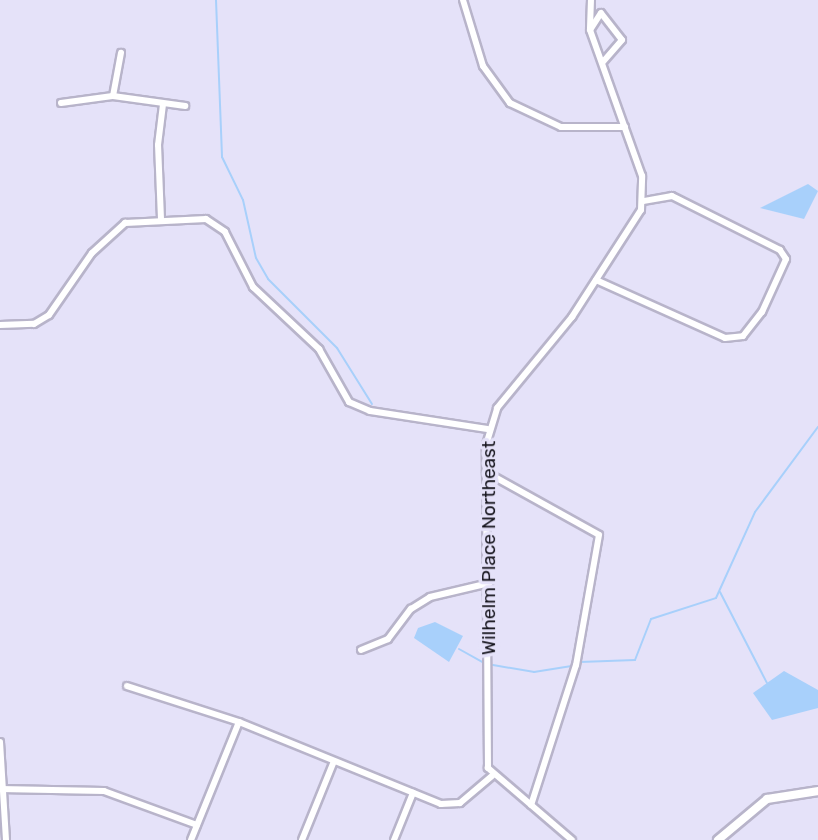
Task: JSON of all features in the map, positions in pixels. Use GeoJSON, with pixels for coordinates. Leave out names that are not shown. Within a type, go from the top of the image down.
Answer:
{"type":"FeatureCollection","features":[{"type":"Feature","properties":{"kind":"street"},"geometry":{"type":"LineString","coordinates":[[463,0],[483,66],[510,103],[561,127],[625,127]]}},
{"type":"Feature","properties":{"kind":"street"},"geometry":{"type":"LineString","coordinates":[[591,0],[590,30],[625,127],[644,201],[672,196],[780,250],[786,260],[762,313],[743,336],[725,338],[596,280]]}},
{"type":"Feature","properties":{"kind":"street"},"geometry":{"type":"LineString","coordinates":[[590,30],[601,13],[621,34],[620,46],[602,63]]}},
{"type":"Feature","properties":{"kind":"street"},"geometry":{"type":"LineString","coordinates":[[113,96],[121,53]]}},
{"type":"Feature","properties":{"kind":"street"},"geometry":{"type":"LineString","coordinates":[[61,103],[113,96],[185,106]]}},
{"type":"Feature","properties":{"kind":"street"},"geometry":{"type":"LineString","coordinates":[[162,219],[158,145],[163,104]]}},
{"type":"Feature","properties":{"kind":"street","name":"Wilhelm Place Northeast"},"geometry":{"type":"LineString","coordinates":[[492,776],[487,750],[488,429],[503,400],[596,280],[644,201]]}},
{"type":"Feature","properties":{"kind":"street"},"geometry":{"type":"LineString","coordinates":[[0,325],[40,322],[111,232],[162,219],[206,219],[221,227],[253,287],[319,349],[349,402],[375,412],[488,429]]}},
{"type":"Feature","properties":{"kind":"street"},"geometry":{"type":"LineString","coordinates":[[486,472],[598,535],[576,665],[531,805]]}},
{"type":"Feature","properties":{"kind":"street"},"geometry":{"type":"LineString","coordinates":[[361,650],[387,639],[411,609],[430,597],[489,583]]}},
{"type":"Feature","properties":{"kind":"street"},"geometry":{"type":"LineString","coordinates":[[127,686],[239,722],[413,793],[460,803],[492,776],[572,840]]}},
{"type":"Feature","properties":{"kind":"street"},"geometry":{"type":"LineString","coordinates":[[191,840],[239,722]]}},
{"type":"Feature","properties":{"kind":"street"},"geometry":{"type":"LineString","coordinates":[[0,742],[6,840]]}},
{"type":"Feature","properties":{"kind":"street"},"geometry":{"type":"LineString","coordinates":[[302,840],[334,761]]}},
{"type":"Feature","properties":{"kind":"street"},"geometry":{"type":"LineString","coordinates":[[1,789],[104,791],[197,825]]}},
{"type":"Feature","properties":{"kind":"street"},"geometry":{"type":"LineString","coordinates":[[718,840],[767,799],[818,791]]}},
{"type":"Feature","properties":{"kind":"street"},"geometry":{"type":"LineString","coordinates":[[394,840],[413,793]]}},
{"type":"Feature","properties":{"kind":"water"},"geometry":{"type":"Polygon","coordinates":[[[808,184],[818,191],[804,219],[760,208],[808,184]]]}},
{"type":"Feature","properties":{"kind":"water"},"geometry":{"type":"Polygon","coordinates":[[[435,622],[463,636],[449,662],[414,638],[418,628],[435,622]]]}},
{"type":"Feature","properties":{"kind":"water"},"geometry":{"type":"Polygon","coordinates":[[[784,671],[818,690],[818,708],[772,720],[753,693],[784,671]]]}},
{"type":"Feature","properties":{"kind":"waterway"},"geometry":{"type":"LineString","coordinates":[[216,0],[222,157],[243,200],[256,258],[268,279],[337,348],[372,404]]}},
{"type":"Feature","properties":{"kind":"waterway"},"geometry":{"type":"LineString","coordinates":[[580,662],[635,660],[651,619],[716,598],[755,512],[818,427]]}},
{"type":"Feature","properties":{"kind":"waterway"},"geometry":{"type":"LineString","coordinates":[[720,592],[767,683]]}},
{"type":"Feature","properties":{"kind":"waterway"},"geometry":{"type":"LineString","coordinates":[[459,649],[484,663]]}},
{"type":"Feature","properties":{"kind":"waterway"},"geometry":{"type":"LineString","coordinates":[[493,665],[534,672],[572,666]]}}]}
